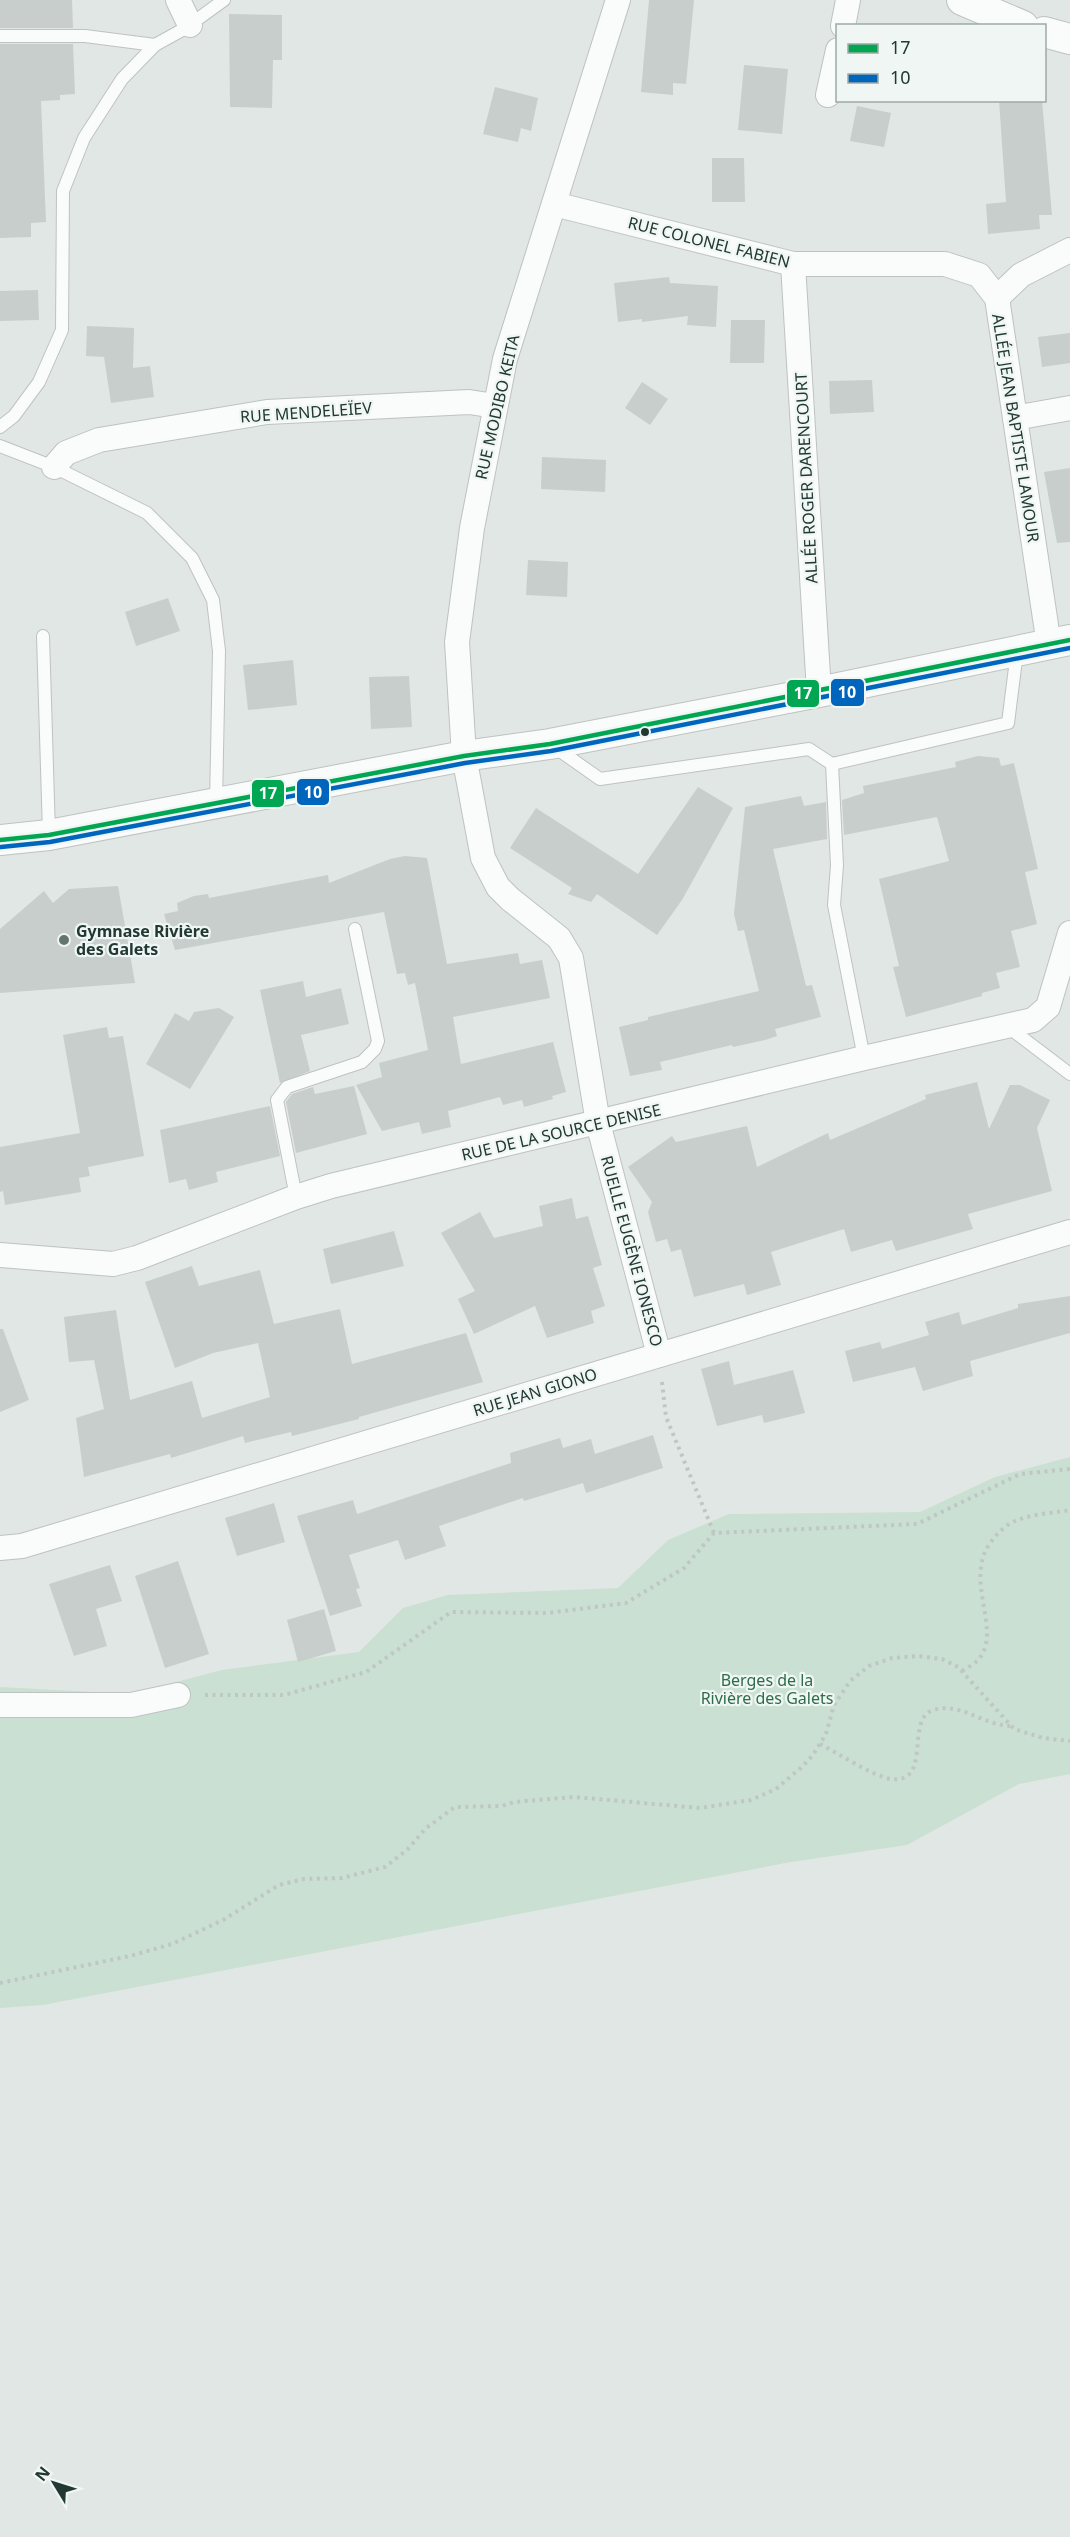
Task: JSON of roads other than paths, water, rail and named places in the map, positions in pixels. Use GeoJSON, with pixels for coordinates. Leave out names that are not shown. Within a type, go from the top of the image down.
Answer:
{"type":"FeatureCollection","features":[{"type":"Feature","properties":{"kind":"street"},"geometry":{"type":"LineString","coordinates":[[178,0],[189,25]]}},
{"type":"Feature","properties":{"kind":"street","name":"RUE MODIBO KEITA"},"geometry":{"type":"LineString","coordinates":[[464,756],[457,642],[472,528],[495,406],[505,359],[618,0]]}},
{"type":"Feature","properties":{"kind":"street"},"geometry":{"type":"LineString","coordinates":[[843,24],[848,0]]}},
{"type":"Feature","properties":{"kind":"street"},"geometry":{"type":"LineString","coordinates":[[962,0],[1018,24]]}},
{"type":"Feature","properties":{"kind":"street"},"geometry":{"type":"LineString","coordinates":[[1046,33],[1070,39]]}},
{"type":"Feature","properties":{"kind":"street"},"geometry":{"type":"LineString","coordinates":[[828,95],[836,55]]}},
{"type":"Feature","properties":{"kind":"street","name":"RUE COLONEL FABIEN"},"geometry":{"type":"LineString","coordinates":[[554,204],[793,264],[945,264],[979,275],[997,298]]}},
{"type":"Feature","properties":{"kind":"street","name":"ALLÉE JEAN BAPTISTE LAMOUR"},"geometry":{"type":"LineString","coordinates":[[1060,642],[1015,417],[997,298],[1021,276],[1070,250]]}},
{"type":"Feature","properties":{"kind":"street","name":"ALLÉE ROGER DARENCOURT"},"geometry":{"type":"LineString","coordinates":[[793,264],[819,692]]}},
{"type":"Feature","properties":{"kind":"street","name":"RUE MENDELEÏEV"},"geometry":{"type":"LineString","coordinates":[[54,467],[66,453],[99,440],[267,412],[469,402],[495,406]]}},
{"type":"Feature","properties":{"kind":"street"},"geometry":{"type":"LineString","coordinates":[[1015,417],[1070,408]]}},
{"type":"Feature","properties":{"kind":"street"},"geometry":{"type":"LineString","coordinates":[[0,840],[49,835],[464,756],[550,744],[1060,642]]}},
{"type":"Feature","properties":{"kind":"street","name":"RUELLE EUGÈNE IONESCO"},"geometry":{"type":"LineString","coordinates":[[464,756],[483,858],[498,887],[559,938],[570,958],[598,1123],[659,1354]]}},
{"type":"Feature","properties":{"kind":"street","name":"RUE DE LA SOURCE DENISE"},"geometry":{"type":"LineString","coordinates":[[0,1255],[113,1264],[137,1258],[296,1197],[864,1058],[1033,1020],[1048,1007],[1070,933]]}},
{"type":"Feature","properties":{"kind":"street","name":"RUE JEAN GIONO"},"geometry":{"type":"LineString","coordinates":[[0,1548],[22,1546],[1070,1232]]}},
{"type":"Feature","properties":{"kind":"street"},"geometry":{"type":"LineString","coordinates":[[0,1705],[130,1705],[178,1695]]}},
{"type":"Feature","properties":{"kind":"lane"},"geometry":{"type":"LineString","coordinates":[[0,427],[14,416],[39,382],[63,330],[63,191],[80,149],[122,79],[155,45],[189,25],[224,0]]}},
{"type":"Feature","properties":{"kind":"lane"},"geometry":{"type":"LineString","coordinates":[[0,36],[85,36],[155,45]]}},
{"type":"Feature","properties":{"kind":"lane"},"geometry":{"type":"LineString","coordinates":[[0,446],[54,467],[147,513],[192,558],[213,600],[219,651],[216,803]]}},
{"type":"Feature","properties":{"kind":"lane"},"geometry":{"type":"LineString","coordinates":[[44,636],[49,835]]}},
{"type":"Feature","properties":{"kind":"lane"},"geometry":{"type":"LineString","coordinates":[[550,744],[600,779],[809,748],[832,764],[1008,723],[1017,652]]}},
{"type":"Feature","properties":{"kind":"lane"},"geometry":{"type":"LineString","coordinates":[[832,764],[837,865],[834,905],[864,1058]]}},
{"type":"Feature","properties":{"kind":"lane"},"geometry":{"type":"LineString","coordinates":[[296,1197],[277,1100],[279,1095],[287,1087],[362,1062],[369,1056],[378,1041],[355,928]]}},
{"type":"Feature","properties":{"kind":"lane"},"geometry":{"type":"LineString","coordinates":[[1007,1026],[1070,1074]]}},
{"type":"Feature","properties":{"kind":"place","name":"Gymnase Rivière des Galets"},"geometry":{"type":"Point","coordinates":[64,940]}},
{"type":"Feature","properties":{"kind":"park label","name":"Berges de la Rivière des Galets"},"geometry":{"type":"Point","coordinates":[767,1689]}}]}
